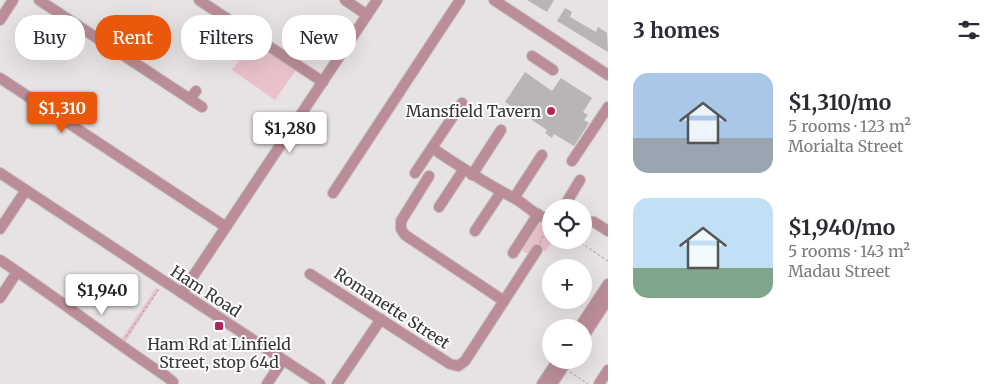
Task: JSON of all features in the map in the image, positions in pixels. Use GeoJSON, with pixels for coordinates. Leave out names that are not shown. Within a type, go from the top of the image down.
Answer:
{"type":"FeatureCollection","features":[{"type":"Feature","properties":{"kind":"street"},"geometry":{"type":"LineString","coordinates":[[0,20],[13,0]]}},
{"type":"Feature","properties":{"kind":"street"},"geometry":{"type":"LineString","coordinates":[[39,0],[193,95],[202,107]]}},
{"type":"Feature","properties":{"kind":"street"},"geometry":{"type":"LineString","coordinates":[[199,0],[323,82]]}},
{"type":"Feature","properties":{"kind":"street"},"geometry":{"type":"LineString","coordinates":[[344,0],[367,15]]}},
{"type":"Feature","properties":{"kind":"street"},"geometry":{"type":"LineString","coordinates":[[182,294],[377,0]]}},
{"type":"Feature","properties":{"kind":"street"},"geometry":{"type":"LineString","coordinates":[[333,193],[460,0]]}},
{"type":"Feature","properties":{"kind":"street"},"geometry":{"type":"LineString","coordinates":[[494,0],[608,76]]}},
{"type":"Feature","properties":{"kind":"street"},"geometry":{"type":"LineString","coordinates":[[532,56],[553,70]]}},
{"type":"Feature","properties":{"kind":"street"},"geometry":{"type":"LineString","coordinates":[[0,78],[226,227]]}},
{"type":"Feature","properties":{"kind":"street"},"geometry":{"type":"LineString","coordinates":[[462,102],[432,148],[418,180],[401,222],[401,229],[404,235],[504,301],[537,250]]}},
{"type":"Feature","properties":{"kind":"street"},"geometry":{"type":"LineString","coordinates":[[572,160],[608,107]]}},
{"type":"Feature","properties":{"kind":"street"},"geometry":{"type":"LineString","coordinates":[[439,207],[501,130]]}},
{"type":"Feature","properties":{"kind":"street"},"geometry":{"type":"LineString","coordinates":[[432,148],[468,172],[542,216]]}},
{"type":"Feature","properties":{"kind":"street"},"geometry":{"type":"LineString","coordinates":[[514,198],[542,155]]}},
{"type":"Feature","properties":{"kind":"street","name":"Ham Road"},"geometry":{"type":"LineString","coordinates":[[0,173],[320,384]]}},
{"type":"Feature","properties":{"kind":"street"},"geometry":{"type":"LineString","coordinates":[[418,180],[429,176]]}},
{"type":"Feature","properties":{"kind":"street"},"geometry":{"type":"LineString","coordinates":[[568,199],[580,180]]}},
{"type":"Feature","properties":{"kind":"street"},"geometry":{"type":"LineString","coordinates":[[0,228],[26,190]]}},
{"type":"Feature","properties":{"kind":"street"},"geometry":{"type":"LineString","coordinates":[[475,231],[501,192]]}},
{"type":"Feature","properties":{"kind":"street"},"geometry":{"type":"LineString","coordinates":[[530,260],[515,252],[538,214]]}},
{"type":"Feature","properties":{"kind":"street"},"geometry":{"type":"LineString","coordinates":[[592,222],[607,227]]}},
{"type":"Feature","properties":{"kind":"street"},"geometry":{"type":"LineString","coordinates":[[0,260],[67,305],[120,346],[167,377],[172,384]]}},
{"type":"Feature","properties":{"kind":"street"},"geometry":{"type":"LineString","coordinates":[[0,298],[18,272]]}},
{"type":"Feature","properties":{"kind":"street","name":"Romanette Street"},"geometry":{"type":"LineString","coordinates":[[310,274],[450,364],[458,366],[465,361],[504,301]]}},
{"type":"Feature","properties":{"kind":"street"},"geometry":{"type":"LineString","coordinates":[[585,319],[608,284]]}},
{"type":"Feature","properties":{"kind":"street"},"geometry":{"type":"LineString","coordinates":[[592,324],[608,299]]}},
{"type":"Feature","properties":{"kind":"street"},"geometry":{"type":"LineString","coordinates":[[337,384],[381,319]]}},
{"type":"Feature","properties":{"kind":"street"},"geometry":{"type":"LineString","coordinates":[[267,384],[283,360]]}},
{"type":"Feature","properties":{"kind":"street"},"geometry":{"type":"LineString","coordinates":[[542,384],[552,369]]}},
{"type":"Feature","properties":{"kind":"street"},"geometry":{"type":"LineString","coordinates":[[552,384],[562,369]]}},
{"type":"Feature","properties":{"kind":"street"},"geometry":{"type":"LineString","coordinates":[[599,384],[608,370]]}},
{"type":"Feature","properties":{"kind":"path"},"geometry":{"type":"LineString","coordinates":[[537,250],[542,238]]}},
{"type":"Feature","properties":{"kind":"path"},"geometry":{"type":"LineString","coordinates":[[590,249],[608,261]]}},
{"type":"Feature","properties":{"kind":"path"},"geometry":{"type":"LineString","coordinates":[[120,346],[160,288]]}},
{"type":"Feature","properties":{"kind":"path"},"geometry":{"type":"LineString","coordinates":[[568,371],[588,384]]}},
{"type":"Feature","properties":{"kind":"shaded area"},"geometry":{"type":"Polygon","coordinates":[[[272,53],[296,70],[275,100],[232,70],[239,60],[272,60],[272,53]]]}},
{"type":"Feature","properties":{"kind":"shaded area"},"geometry":{"type":"Polygon","coordinates":[[[539,220],[542,221],[542,249],[547,249],[545,252],[536,246],[529,254],[524,252],[521,247],[539,220]]]}},
{"type":"Feature","properties":{"kind":"shaded area"},"geometry":{"type":"Polygon","coordinates":[[[156,288],[159,290],[125,343],[121,340],[156,288]]]}},
{"type":"Feature","properties":{"kind":"building"},"geometry":{"type":"Polygon","coordinates":[[[527,0],[554,0],[547,12],[527,0]]]}},
{"type":"Feature","properties":{"kind":"building"},"geometry":{"type":"Polygon","coordinates":[[[565,8],[572,12],[570,17],[596,32],[598,27],[607,33],[608,52],[557,21],[565,8]]]}},
{"type":"Feature","properties":{"kind":"building","name":"Mansfield Tavern"},"geometry":{"type":"Polygon","coordinates":[[[525,72],[552,91],[561,78],[592,98],[583,112],[588,115],[584,120],[589,123],[574,146],[554,134],[552,138],[545,133],[547,130],[505,102],[525,72]]]}},
{"type":"Feature","properties":{"kind":"place","name":"Mansfield Tavern"},"geometry":{"type":"Point","coordinates":[551,111]}},
{"type":"Feature","properties":{"kind":"place","name":"Ham Rd at Linfield Street, stop 64d"},"geometry":{"type":"Point","coordinates":[219,326]}}]}
